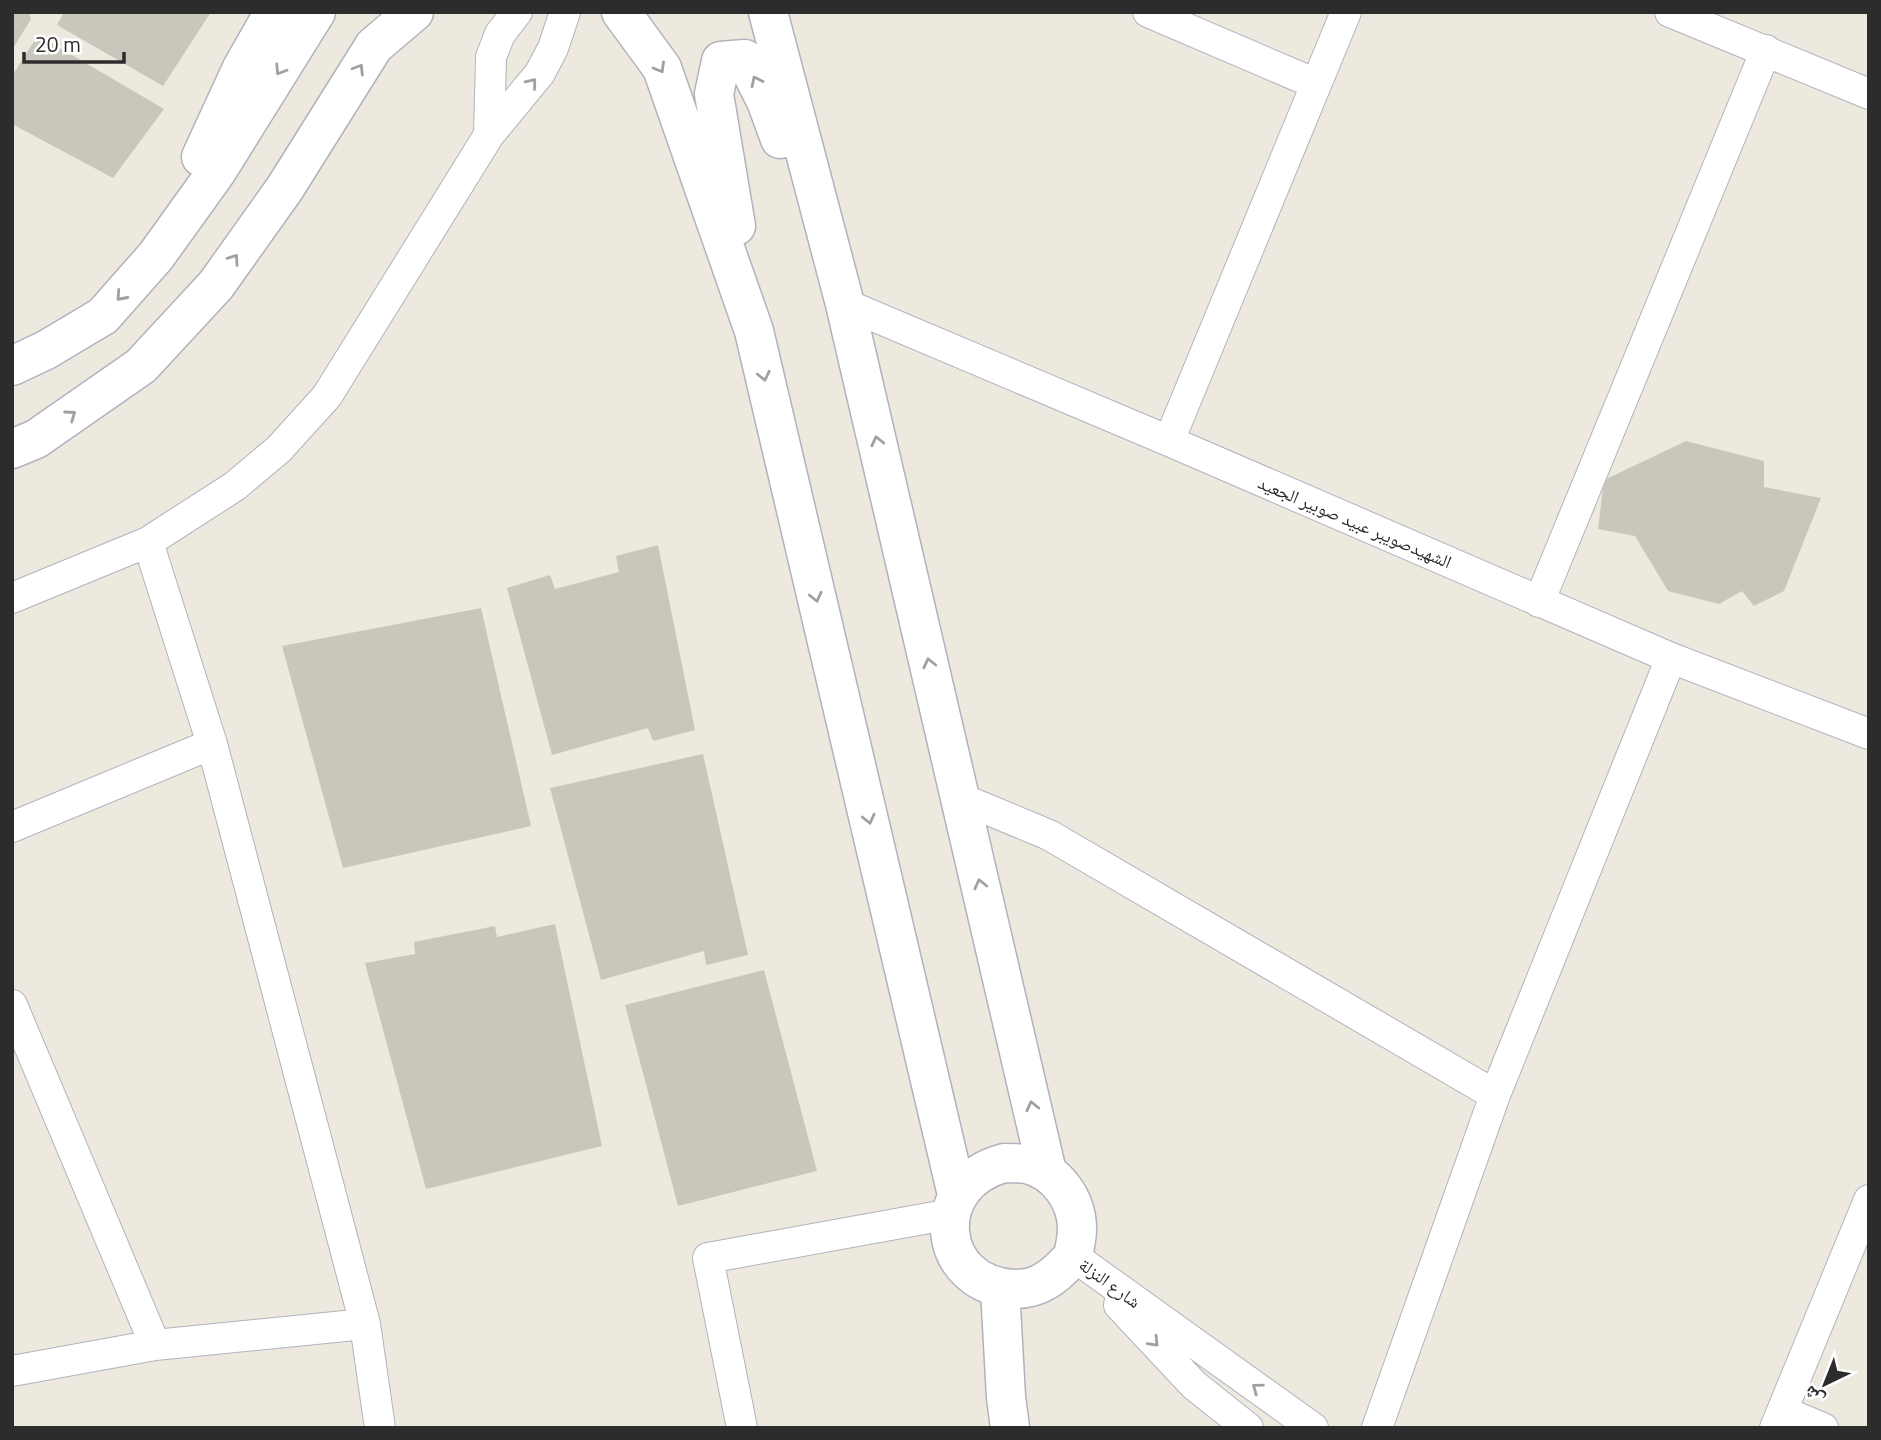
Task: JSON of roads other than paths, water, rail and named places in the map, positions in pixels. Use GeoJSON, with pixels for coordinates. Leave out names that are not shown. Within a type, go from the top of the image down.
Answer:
{"type":"FeatureCollection","features":[{"type":"Feature","properties":{"kind":"main road"},"geometry":{"type":"LineString","coordinates":[[156,256],[242,68],[274,12]]}},
{"type":"Feature","properties":{"kind":"main road"},"geometry":{"type":"LineString","coordinates":[[12,366],[46,351],[103,316],[156,256],[217,171],[316,12]]}},
{"type":"Feature","properties":{"kind":"main road"},"geometry":{"type":"LineString","coordinates":[[12,449],[36,439],[141,366],[216,285],[285,187],[374,46],[414,12]]}},
{"type":"Feature","properties":{"kind":"main road"},"geometry":{"type":"LineString","coordinates":[[621,12],[662,68],[754,331]]}},
{"type":"Feature","properties":{"kind":"main road"},"geometry":{"type":"LineString","coordinates":[[768,12],[845,304],[1047,1172]]}},
{"type":"Feature","properties":{"kind":"main road"},"geometry":{"type":"LineString","coordinates":[[845,304],[765,100],[745,59],[721,61],[714,94],[754,331],[954,1204],[950,1233],[955,1252],[966,1269],[982,1282],[1000,1289],[1022,1289],[1043,1283],[1073,1256],[1077,1229],[1074,1207],[1063,1188],[1047,1172],[1026,1164],[1004,1163],[986,1168],[969,1180],[954,1204]]}},
{"type":"Feature","properties":{"kind":"main road"},"geometry":{"type":"LineString","coordinates":[[1000,1289],[1010,1428]]}},
{"type":"Feature","properties":{"kind":"street"},"geometry":{"type":"LineString","coordinates":[[489,135],[491,57],[500,34],[517,12]]}},
{"type":"Feature","properties":{"kind":"street"},"geometry":{"type":"LineString","coordinates":[[12,598],[148,542],[235,486],[279,449],[327,396],[489,135],[540,73],[553,48],[565,12]]}},
{"type":"Feature","properties":{"kind":"street"},"geometry":{"type":"LineString","coordinates":[[1147,12],[1316,85]]}},
{"type":"Feature","properties":{"kind":"street"},"geometry":{"type":"LineString","coordinates":[[1170,441],[1346,12]]}},
{"type":"Feature","properties":{"kind":"street"},"geometry":{"type":"LineString","coordinates":[[1670,12],[1869,94]]}},
{"type":"Feature","properties":{"kind":"street"},"geometry":{"type":"LineString","coordinates":[[1539,601],[1766,50]]}},
{"type":"Feature","properties":{"kind":"street","name":"الشهيدصويبر عبيد صوبير الجعيد"},"geometry":{"type":"LineString","coordinates":[[845,304],[1170,441],[1671,658],[1869,734]]}},
{"type":"Feature","properties":{"kind":"street"},"geometry":{"type":"LineString","coordinates":[[148,542],[212,744],[365,1324],[380,1428]]}},
{"type":"Feature","properties":{"kind":"street"},"geometry":{"type":"LineString","coordinates":[[1377,1428],[1495,1095],[1671,658]]}},
{"type":"Feature","properties":{"kind":"street"},"geometry":{"type":"LineString","coordinates":[[12,827],[212,744]]}},
{"type":"Feature","properties":{"kind":"street"},"geometry":{"type":"LineString","coordinates":[[960,798],[1049,835],[1495,1095]]}},
{"type":"Feature","properties":{"kind":"street"},"geometry":{"type":"LineString","coordinates":[[12,1005],[155,1345]]}},
{"type":"Feature","properties":{"kind":"street"},"geometry":{"type":"LineString","coordinates":[[1823,1428],[1779,1419],[1869,1200]]}},
{"type":"Feature","properties":{"kind":"street"},"geometry":{"type":"LineString","coordinates":[[742,1428],[708,1258],[954,1204]]}},
{"type":"Feature","properties":{"kind":"street","name":"شارع النزلة"},"geometry":{"type":"LineString","coordinates":[[1073,1256],[1194,1385],[1248,1428]]}},
{"type":"Feature","properties":{"kind":"street","name":"شارع النزلة"},"geometry":{"type":"LineString","coordinates":[[1073,1256],[1313,1428]]}},
{"type":"Feature","properties":{"kind":"street"},"geometry":{"type":"LineString","coordinates":[[12,1371],[155,1345],[365,1324]]}}]}
